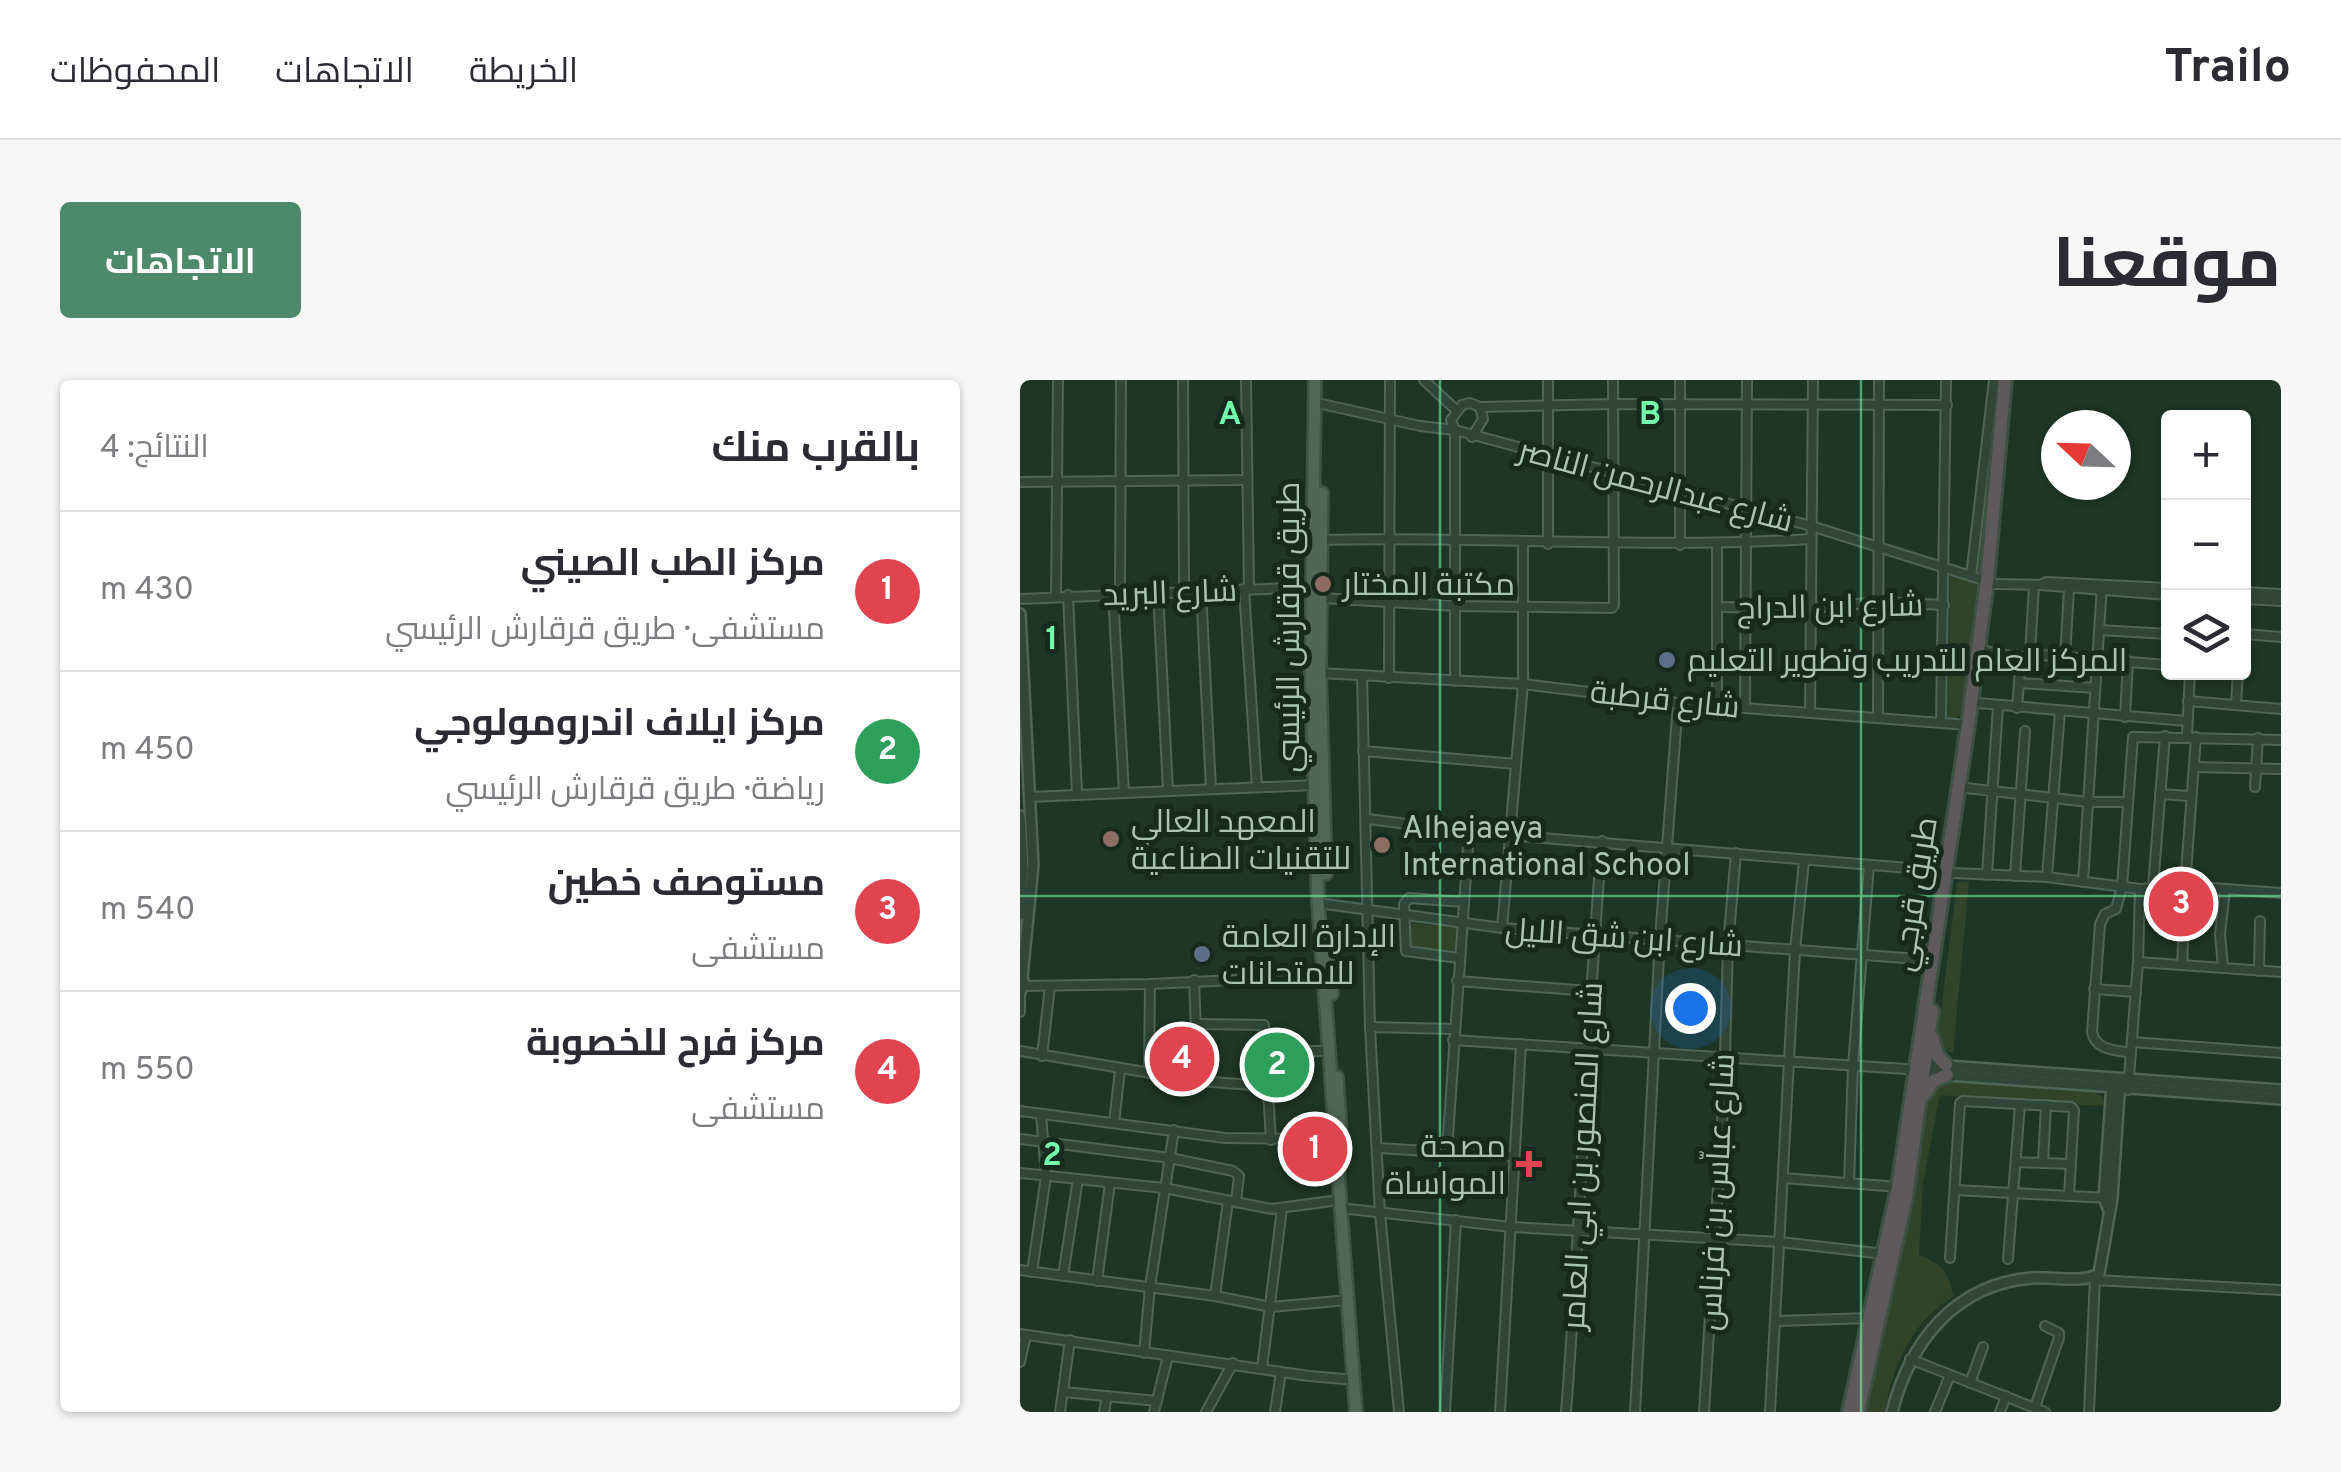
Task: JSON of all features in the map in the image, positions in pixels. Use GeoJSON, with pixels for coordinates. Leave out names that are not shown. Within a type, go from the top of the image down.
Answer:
{"type":"FeatureCollection","features":[{"type":"Feature","properties":{"kind":"highway","name":"طريق قرجي"},"geometry":{"type":"LineString","coordinates":[[1849,1412],[1898,1186],[1931,960],[1966,788],[1985,651],[1990,582],[1985,529],[2005,380]]}},
{"type":"Feature","properties":{"kind":"highway","name":"طريق قرجي"},"geometry":{"type":"LineString","coordinates":[[1858,1412],[1906,1197],[1921,1102],[1917,1069],[1930,1026],[2013,380]]}},
{"type":"Feature","properties":{"kind":"highway"},"geometry":{"type":"LineString","coordinates":[[1921,1102],[1929,1085],[1946,1070],[1935,1051],[1930,1026]]}},
{"type":"Feature","properties":{"kind":"main road","name":"طريق قرقارش الرئيسي"},"geometry":{"type":"LineString","coordinates":[[1317,590],[1322,404],[1318,380]]}},
{"type":"Feature","properties":{"kind":"main road","name":"طريق قرقارش الرئيسي"},"geometry":{"type":"LineString","coordinates":[[1318,380],[1316,785],[1341,1205],[1359,1412]]}},
{"type":"Feature","properties":{"kind":"main road","name":"طريق قرقارش الرئيسي"},"geometry":{"type":"LineString","coordinates":[[1316,673],[1322,976],[1359,1412]]}},
{"type":"Feature","properties":{"kind":"street"},"geometry":{"type":"LineString","coordinates":[[1056,596],[1058,380]]}},
{"type":"Feature","properties":{"kind":"street"},"geometry":{"type":"LineString","coordinates":[[1121,380],[1116,594],[1124,792]]}},
{"type":"Feature","properties":{"kind":"street"},"geometry":{"type":"LineString","coordinates":[[1184,380],[1184,591]]}},
{"type":"Feature","properties":{"kind":"street"},"geometry":{"type":"LineString","coordinates":[[1246,380],[1247,589],[1257,788]]}},
{"type":"Feature","properties":{"kind":"street"},"geometry":{"type":"LineString","coordinates":[[1389,678],[1390,380]]}},
{"type":"Feature","properties":{"kind":"street"},"geometry":{"type":"LineString","coordinates":[[1424,380],[1456,410]]}},
{"type":"Feature","properties":{"kind":"street"},"geometry":{"type":"LineString","coordinates":[[1548,380],[1548,544]]}},
{"type":"Feature","properties":{"kind":"street"},"geometry":{"type":"LineString","coordinates":[[1613,380],[1613,544]]}},
{"type":"Feature","properties":{"kind":"street"},"geometry":{"type":"LineString","coordinates":[[1680,380],[1680,545]]}},
{"type":"Feature","properties":{"kind":"street"},"geometry":{"type":"LineString","coordinates":[[1745,708],[1747,380]]}},
{"type":"Feature","properties":{"kind":"street"},"geometry":{"type":"LineString","coordinates":[[1810,713],[1813,380]]}},
{"type":"Feature","properties":{"kind":"street"},"geometry":{"type":"LineString","coordinates":[[1878,717],[1880,380]]}},
{"type":"Feature","properties":{"kind":"street"},"geometry":{"type":"LineString","coordinates":[[1941,722],[1946,380]]}},
{"type":"Feature","properties":{"kind":"street"},"geometry":{"type":"LineString","coordinates":[[1971,576],[1985,529],[1994,380]]}},
{"type":"Feature","properties":{"kind":"street"},"geometry":{"type":"LineString","coordinates":[[1455,681],[1457,540],[1455,430],[1451,420],[1466,403],[1480,408],[1613,404],[1947,405]]}},
{"type":"Feature","properties":{"kind":"street","name":"شارع عبدالرحمن الناصر"},"geometry":{"type":"LineString","coordinates":[[1322,404],[1455,430],[1878,545],[1990,582],[2037,585]]}},
{"type":"Feature","properties":{"kind":"street"},"geometry":{"type":"LineString","coordinates":[[1472,437],[1484,420],[1480,408]]}},
{"type":"Feature","properties":{"kind":"street"},"geometry":{"type":"LineString","coordinates":[[1020,482],[1246,480]]}},
{"type":"Feature","properties":{"kind":"street"},"geometry":{"type":"LineString","coordinates":[[1321,540],[1680,545],[1810,539]]}},
{"type":"Feature","properties":{"kind":"street"},"geometry":{"type":"LineString","coordinates":[[1502,928],[1523,684],[1523,542]]}},
{"type":"Feature","properties":{"kind":"street","name":"شارع البريد"},"geometry":{"type":"LineString","coordinates":[[1020,600],[1247,589],[1317,590],[1389,602],[1457,606],[1612,608],[1613,544]]}},
{"type":"Feature","properties":{"kind":"street"},"geometry":{"type":"LineString","coordinates":[[1717,544],[1717,706]]}},
{"type":"Feature","properties":{"kind":"street"},"geometry":{"type":"LineString","coordinates":[[2037,585],[2046,582],[2161,591]]}},
{"type":"Feature","properties":{"kind":"street"},"geometry":{"type":"LineString","coordinates":[[2037,585],[2069,590],[2102,588]]}},
{"type":"Feature","properties":{"kind":"street"},"geometry":{"type":"LineString","coordinates":[[2017,708],[2037,585]]}},
{"type":"Feature","properties":{"kind":"street"},"geometry":{"type":"LineString","coordinates":[[2083,882],[2102,588]]}},
{"type":"Feature","properties":{"kind":"street"},"geometry":{"type":"LineString","coordinates":[[1201,590],[1211,789]]}},
{"type":"Feature","properties":{"kind":"street"},"geometry":{"type":"LineString","coordinates":[[2065,656],[2069,590]]}},
{"type":"Feature","properties":{"kind":"street"},"geometry":{"type":"LineString","coordinates":[[1158,592],[1168,791]]}},
{"type":"Feature","properties":{"kind":"street"},"geometry":{"type":"LineString","coordinates":[[1068,595],[1077,794]]}},
{"type":"Feature","properties":{"kind":"street"},"geometry":{"type":"LineString","coordinates":[[2251,595],[2281,597]]}},
{"type":"Feature","properties":{"kind":"street"},"geometry":{"type":"LineString","coordinates":[[1020,600],[1033,882],[1020,1012]]}},
{"type":"Feature","properties":{"kind":"street","name":"شارع ابن الدراج"},"geometry":{"type":"LineString","coordinates":[[1717,607],[1811,608],[1879,602],[1944,605]]}},
{"type":"Feature","properties":{"kind":"street"},"geometry":{"type":"LineString","coordinates":[[2099,630],[2161,634]]}},
{"type":"Feature","properties":{"kind":"street"},"geometry":{"type":"LineString","coordinates":[[2251,635],[2281,637]]}},
{"type":"Feature","properties":{"kind":"street"},"geometry":{"type":"LineString","coordinates":[[1985,651],[2161,665]]}},
{"type":"Feature","properties":{"kind":"street"},"geometry":{"type":"LineString","coordinates":[[2124,717],[2128,661]]}},
{"type":"Feature","properties":{"kind":"street","name":"شارع قرطبة"},"geometry":{"type":"LineString","coordinates":[[1316,673],[1523,684],[1678,703],[1968,725]]}},
{"type":"Feature","properties":{"kind":"street"},"geometry":{"type":"LineString","coordinates":[[1362,674],[1370,1027],[1380,1213],[1399,1412]]}},
{"type":"Feature","properties":{"kind":"street"},"geometry":{"type":"LineString","coordinates":[[2185,886],[2194,767],[2186,720],[2189,680]]}},
{"type":"Feature","properties":{"kind":"street"},"geometry":{"type":"LineString","coordinates":[[2236,704],[2238,680]]}},
{"type":"Feature","properties":{"kind":"street"},"geometry":{"type":"LineString","coordinates":[[2019,682],[2095,688]]}},
{"type":"Feature","properties":{"kind":"street"},"geometry":{"type":"LineString","coordinates":[[2188,700],[2281,709]]}},
{"type":"Feature","properties":{"kind":"street"},"geometry":{"type":"LineString","coordinates":[[1636,1412],[1660,938],[1678,703]]}},
{"type":"Feature","properties":{"kind":"street"},"geometry":{"type":"LineString","coordinates":[[1978,703],[2186,720]]}},
{"type":"Feature","properties":{"kind":"street"},"geometry":{"type":"LineString","coordinates":[[1987,875],[1998,706]]}},
{"type":"Feature","properties":{"kind":"street"},"geometry":{"type":"LineString","coordinates":[[2047,877],[2060,711]]}},
{"type":"Feature","properties":{"kind":"street"},"geometry":{"type":"LineString","coordinates":[[2015,876],[2025,731]]}},
{"type":"Feature","properties":{"kind":"street"},"geometry":{"type":"LineString","coordinates":[[2153,887],[2166,736]]}},
{"type":"Feature","properties":{"kind":"street"},"geometry":{"type":"LineString","coordinates":[[2131,1053],[2104,1047],[2093,1039],[2100,924],[2105,914],[2116,909],[2122,887],[2133,737],[2281,740]]}},
{"type":"Feature","properties":{"kind":"street"},"geometry":{"type":"LineString","coordinates":[[2255,787],[2258,738]]}},
{"type":"Feature","properties":{"kind":"street"},"geometry":{"type":"LineString","coordinates":[[1363,750],[1516,764]]}},
{"type":"Feature","properties":{"kind":"street"},"geometry":{"type":"LineString","coordinates":[[2194,767],[2281,769]]}},
{"type":"Feature","properties":{"kind":"street"},"geometry":{"type":"LineString","coordinates":[[1030,797],[1316,785]]}},
{"type":"Feature","properties":{"kind":"street"},"geometry":{"type":"LineString","coordinates":[[1966,788],[2088,802],[2127,802]]}},
{"type":"Feature","properties":{"kind":"street"},"geometry":{"type":"LineString","coordinates":[[2160,794],[2190,796]]}},
{"type":"Feature","properties":{"kind":"street"},"geometry":{"type":"LineString","coordinates":[[1020,816],[1020,915]]}},
{"type":"Feature","properties":{"kind":"street"},"geometry":{"type":"LineString","coordinates":[[1368,818],[1511,836],[2047,877],[2140,889],[2185,886],[2281,893]]}},
{"type":"Feature","properties":{"kind":"street"},"geometry":{"type":"LineString","coordinates":[[1447,1151],[1469,832]]}},
{"type":"Feature","properties":{"kind":"street","name":"شارع المنصور بن ابي العامر"},"geometry":{"type":"LineString","coordinates":[[1566,1412],[1602,841]]}},
{"type":"Feature","properties":{"kind":"street","name":"شارع عباّس بن فرناس"},"geometry":{"type":"LineString","coordinates":[[1704,1412],[1736,853]]}},
{"type":"Feature","properties":{"kind":"street"},"geometry":{"type":"LineString","coordinates":[[1770,1412],[1795,950],[1804,861]]}},
{"type":"Feature","properties":{"kind":"street"},"geometry":{"type":"LineString","coordinates":[[1849,1183],[1853,1066],[1869,865]]}},
{"type":"Feature","properties":{"kind":"street"},"geometry":{"type":"LineString","coordinates":[[2090,1412],[2094,1279],[2103,1265],[2120,1085],[2131,1053],[2140,889]]}},
{"type":"Feature","properties":{"kind":"street"},"geometry":{"type":"LineString","coordinates":[[2140,889],[2181,916],[2182,964]]}},
{"type":"Feature","properties":{"kind":"street"},"geometry":{"type":"LineString","coordinates":[[2222,968],[2220,934],[2225,891]]}},
{"type":"Feature","properties":{"kind":"street"},"geometry":{"type":"LineString","coordinates":[[1459,958],[1407,952],[1404,904],[1409,898],[1464,902]]}},
{"type":"Feature","properties":{"kind":"street","name":"شارع ابن شق الليل"},"geometry":{"type":"LineString","coordinates":[[1322,904],[1502,928],[1931,960]]}},
{"type":"Feature","properties":{"kind":"street"},"geometry":{"type":"LineString","coordinates":[[2260,921],[2260,971]]}},
{"type":"Feature","properties":{"kind":"street"},"geometry":{"type":"LineString","coordinates":[[2138,962],[2281,972]]}},
{"type":"Feature","properties":{"kind":"street"},"geometry":{"type":"LineString","coordinates":[[1021,984],[1150,984],[1322,976]]}},
{"type":"Feature","properties":{"kind":"street"},"geometry":{"type":"LineString","coordinates":[[1194,980],[1198,1081]]}},
{"type":"Feature","properties":{"kind":"street"},"geometry":{"type":"LineString","coordinates":[[1457,981],[1590,991]]}},
{"type":"Feature","properties":{"kind":"street"},"geometry":{"type":"LineString","coordinates":[[1149,1073],[1150,984]]}},
{"type":"Feature","properties":{"kind":"street"},"geometry":{"type":"LineString","coordinates":[[1042,1056],[1050,986]]}},
{"type":"Feature","properties":{"kind":"street"},"geometry":{"type":"LineString","coordinates":[[2094,988],[2136,992]]}},
{"type":"Feature","properties":{"kind":"street"},"geometry":{"type":"LineString","coordinates":[[1197,1024],[1262,1024],[1266,1030],[1271,1140]]}},
{"type":"Feature","properties":{"kind":"street"},"geometry":{"type":"LineString","coordinates":[[1370,1027],[1454,1029]]}},
{"type":"Feature","properties":{"kind":"street"},"geometry":{"type":"LineString","coordinates":[[1453,1040],[1946,1070],[2281,1100]]}},
{"type":"Feature","properties":{"kind":"street"},"geometry":{"type":"LineString","coordinates":[[2132,1042],[2281,1053]]}},
{"type":"Feature","properties":{"kind":"street"},"geometry":{"type":"LineString","coordinates":[[1500,1412],[1521,1044]]}},
{"type":"Feature","properties":{"kind":"street"},"geometry":{"type":"LineString","coordinates":[[1020,1051],[1120,1070],[1266,1086]]}},
{"type":"Feature","properties":{"kind":"street"},"geometry":{"type":"LineString","coordinates":[[1265,1052],[1327,1051]]}},
{"type":"Feature","properties":{"kind":"street"},"geometry":{"type":"LineString","coordinates":[[1114,1122],[1120,1070]]}},
{"type":"Feature","properties":{"kind":"street"},"geometry":{"type":"LineString","coordinates":[[2120,1085],[2281,1090]]}},
{"type":"Feature","properties":{"kind":"street"},"geometry":{"type":"LineString","coordinates":[[1950,1258],[1963,1101],[2068,1106],[2074,1110],[2069,1196]]}},
{"type":"Feature","properties":{"kind":"street"},"geometry":{"type":"LineString","coordinates":[[2008,1259],[2020,1104]]}},
{"type":"Feature","properties":{"kind":"street"},"geometry":{"type":"LineString","coordinates":[[2042,1163],[2046,1105]]}},
{"type":"Feature","properties":{"kind":"street"},"geometry":{"type":"LineString","coordinates":[[1020,1111],[1225,1138],[1333,1139]]}},
{"type":"Feature","properties":{"kind":"street"},"geometry":{"type":"LineString","coordinates":[[1032,1272],[1046,1176],[1041,1114]]}},
{"type":"Feature","properties":{"kind":"street"},"geometry":{"type":"LineString","coordinates":[[1144,1353],[1174,1130]]}},
{"type":"Feature","properties":{"kind":"street"},"geometry":{"type":"LineString","coordinates":[[1020,1139],[1170,1158],[1236,1172],[1239,1176],[1215,1296]]}},
{"type":"Feature","properties":{"kind":"street"},"geometry":{"type":"LineString","coordinates":[[1377,1148],[1514,1156]]}},
{"type":"Feature","properties":{"kind":"street"},"geometry":{"type":"LineString","coordinates":[[2016,1162],[2071,1164]]}},
{"type":"Feature","properties":{"kind":"street"},"geometry":{"type":"LineString","coordinates":[[1020,1174],[1164,1188],[1282,1209],[1341,1205],[1511,1227],[1780,1242],[1885,1254]]}},
{"type":"Feature","properties":{"kind":"street"},"geometry":{"type":"LineString","coordinates":[[1784,1178],[1898,1186]]}},
{"type":"Feature","properties":{"kind":"street"},"geometry":{"type":"LineString","coordinates":[[1064,1276],[1078,1179]]}},
{"type":"Feature","properties":{"kind":"street"},"geometry":{"type":"LineString","coordinates":[[1097,1281],[1110,1183]]}},
{"type":"Feature","properties":{"kind":"street"},"geometry":{"type":"LineString","coordinates":[[1955,1190],[2108,1198]]}},
{"type":"Feature","properties":{"kind":"street"},"geometry":{"type":"LineString","coordinates":[[1262,1368],[1282,1209]]}},
{"type":"Feature","properties":{"kind":"street"},"geometry":{"type":"LineString","coordinates":[[1444,1412],[1456,1220]]}},
{"type":"Feature","properties":{"kind":"street"},"geometry":{"type":"LineString","coordinates":[[1020,1270],[1271,1307],[1348,1300]]}},
{"type":"Feature","properties":{"kind":"street"},"geometry":{"type":"LineString","coordinates":[[1892,1412],[1910,1358],[1938,1321],[1959,1304],[1999,1284],[2028,1278],[2094,1279],[2281,1290]]}},
{"type":"Feature","properties":{"kind":"street"},"geometry":{"type":"LineString","coordinates":[[1774,1321],[1869,1318]]}},
{"type":"Feature","properties":{"kind":"street"},"geometry":{"type":"LineString","coordinates":[[2035,1407],[2059,1338],[2059,1333],[2045,1326]]}},
{"type":"Feature","properties":{"kind":"street"},"geometry":{"type":"LineString","coordinates":[[1020,1362],[1023,1334],[1355,1380]]}},
{"type":"Feature","properties":{"kind":"street"},"geometry":{"type":"LineString","coordinates":[[1060,1412],[1070,1340]]}},
{"type":"Feature","properties":{"kind":"street"},"geometry":{"type":"LineString","coordinates":[[1970,1383],[1983,1347]]}},
{"type":"Feature","properties":{"kind":"street"},"geometry":{"type":"LineString","coordinates":[[1154,1412],[1168,1356]]}},
{"type":"Feature","properties":{"kind":"street"},"geometry":{"type":"LineString","coordinates":[[1910,1358],[2045,1412]]}},
{"type":"Feature","properties":{"kind":"street"},"geometry":{"type":"LineString","coordinates":[[1206,1412],[1233,1363]]}},
{"type":"Feature","properties":{"kind":"street"},"geometry":{"type":"LineString","coordinates":[[1274,1412],[1281,1372]]}},
{"type":"Feature","properties":{"kind":"street"},"geometry":{"type":"LineString","coordinates":[[1935,1412],[1950,1375]]}},
{"type":"Feature","properties":{"kind":"street"},"geometry":{"type":"LineString","coordinates":[[1063,1392],[1157,1401]]}},
{"type":"Feature","properties":{"kind":"street"},"geometry":{"type":"LineString","coordinates":[[1104,1412],[1107,1396]]}},
{"type":"Feature","properties":{"kind":"street"},"geometry":{"type":"LineString","coordinates":[[2000,1412],[2006,1396]]}},
{"type":"Feature","properties":{"kind":"green space"},"geometry":{"type":"Polygon","coordinates":[[[1972,529],[1986,534],[1963,705],[1959,717],[1948,721],[1950,565],[1966,569],[1972,529]]]}},
{"type":"Feature","properties":{"kind":"green space"},"geometry":{"type":"Polygon","coordinates":[[[1957,882],[1969,882],[1953,1053],[1937,1044],[1957,882]]]}},
{"type":"Feature","properties":{"kind":"green space"},"geometry":{"type":"Polygon","coordinates":[[[1409,923],[1461,928],[1456,953],[1410,952],[1409,923]]]}},
{"type":"Feature","properties":{"kind":"green space"},"geometry":{"type":"Polygon","coordinates":[[[1949,1080],[2092,1091],[2101,1096],[2106,1106],[1940,1095],[1923,1183],[1919,1255],[1943,1270],[1954,1296],[1927,1318],[1907,1346],[1893,1378],[1885,1412],[1863,1412],[1901,1238],[1927,1093],[1949,1080]]]}},
{"type":"Feature","properties":{"kind":"place","name":"مكتبة المختار"},"geometry":{"type":"Point","coordinates":[1323,584]}},
{"type":"Feature","properties":{"kind":"place","name":"المركز العام للتدريب وتطوير التعليم"},"geometry":{"type":"Point","coordinates":[1667,660]}},
{"type":"Feature","properties":{"kind":"place","name":"المعهد العالي للتقنيات الصناعية"},"geometry":{"type":"Point","coordinates":[1111,839]}},
{"type":"Feature","properties":{"kind":"place","name":"Alhejaeya International School"},"geometry":{"type":"Point","coordinates":[1382,845]}},
{"type":"Feature","properties":{"kind":"place","name":"مستوصف خطين"},"geometry":{"type":"Point","coordinates":[2181,904]}},
{"type":"Feature","properties":{"kind":"place","name":"الإدارة العامة للامتحانات"},"geometry":{"type":"Point","coordinates":[1202,954]}},
{"type":"Feature","properties":{"kind":"place","name":"مركز فرح للخصوبة"},"geometry":{"type":"Point","coordinates":[1182,1059]}},
{"type":"Feature","properties":{"kind":"place","name":"مركز ايلاف اندرومولوجي"},"geometry":{"type":"Point","coordinates":[1277,1065]}},
{"type":"Feature","properties":{"kind":"place","name":"مركز الطب الصيني"},"geometry":{"type":"Point","coordinates":[1315,1149]}},
{"type":"Feature","properties":{"kind":"place","name":"مصحة المواساة"},"geometry":{"type":"Point","coordinates":[1529,1164]}}]}
